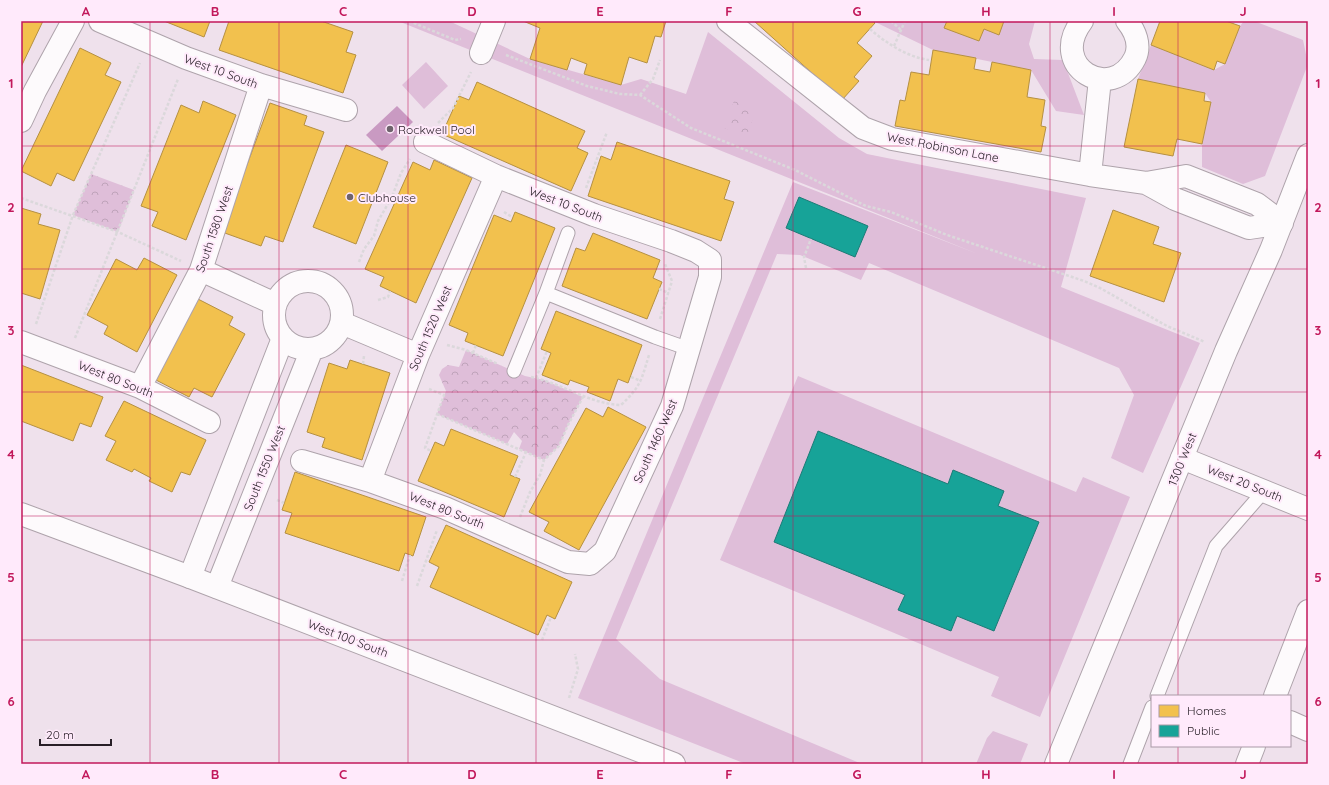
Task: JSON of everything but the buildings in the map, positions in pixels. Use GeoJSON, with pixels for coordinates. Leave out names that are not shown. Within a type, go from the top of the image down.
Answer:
{"type":"FeatureCollection","features":[{"type":"Feature","properties":{"kind":"street"},"geometry":{"type":"LineString","coordinates":[[21,122],[35,91],[73,21]]}},
{"type":"Feature","properties":{"kind":"street","name":"West 10 South"},"geometry":{"type":"LineString","coordinates":[[100,21],[186,58],[261,86],[346,110]]}},
{"type":"Feature","properties":{"kind":"street"},"geometry":{"type":"LineString","coordinates":[[482,50],[494,21]]}},
{"type":"Feature","properties":{"kind":"street","name":"West Robinson Lane"},"geometry":{"type":"LineString","coordinates":[[728,21],[863,128],[892,139],[1090,175],[1146,183],[1175,199],[1250,228],[1282,223]]}},
{"type":"Feature","properties":{"kind":"street"},"geometry":{"type":"LineString","coordinates":[[1082,21],[1074,32],[1071,43],[1072,54],[1076,63],[1083,72],[1100,79],[1111,78],[1122,74],[1131,66],[1136,54],[1137,42],[1134,31],[1126,21]]}},
{"type":"Feature","properties":{"kind":"street"},"geometry":{"type":"LineString","coordinates":[[1090,175],[1100,79]]}},
{"type":"Feature","properties":{"kind":"street","name":"South 1580 West"},"geometry":{"type":"LineString","coordinates":[[140,387],[201,270],[261,86]]}},
{"type":"Feature","properties":{"kind":"street","name":"West 10 South"},"geometry":{"type":"LineString","coordinates":[[425,142],[496,176],[578,209],[671,241],[696,251],[710,260]]}},
{"type":"Feature","properties":{"kind":"street","name":"1300 West"},"geometry":{"type":"LineString","coordinates":[[1056,764],[1226,351],[1282,223],[1308,155]]}},
{"type":"Feature","properties":{"kind":"street","name":"South 1520 West"},"geometry":{"type":"LineString","coordinates":[[370,481],[418,355],[496,176]]}},
{"type":"Feature","properties":{"kind":"street","name":"South 1460 West"},"geometry":{"type":"LineString","coordinates":[[590,564],[605,551],[672,406],[710,277],[710,260]]}},
{"type":"Feature","properties":{"kind":"street"},"geometry":{"type":"LineString","coordinates":[[201,270],[275,304]]}},
{"type":"Feature","properties":{"kind":"street"},"geometry":{"type":"LineString","coordinates":[[311,281],[323,284],[332,291],[339,300],[342,311],[342,323],[331,341],[312,349],[301,348],[291,345],[283,338],[274,322],[275,304],[281,294],[289,286],[300,282],[311,281]]}},
{"type":"Feature","properties":{"kind":"street"},"geometry":{"type":"LineString","coordinates":[[342,323],[418,355]]}},
{"type":"Feature","properties":{"kind":"street"},"geometry":{"type":"LineString","coordinates":[[190,577],[283,338]]}},
{"type":"Feature","properties":{"kind":"street","name":"West 80 South"},"geometry":{"type":"LineString","coordinates":[[25,344],[140,387],[209,422]]}},
{"type":"Feature","properties":{"kind":"street","name":"South 1550 West"},"geometry":{"type":"LineString","coordinates":[[217,587],[312,349]]}},
{"type":"Feature","properties":{"kind":"street","name":"West 20 South"},"geometry":{"type":"LineString","coordinates":[[1182,458],[1308,509]]}},
{"type":"Feature","properties":{"kind":"street","name":"West 80 South"},"geometry":{"type":"LineString","coordinates":[[302,461],[370,481],[445,508],[568,562],[590,564]]}},
{"type":"Feature","properties":{"kind":"street","name":"West 100 South"},"geometry":{"type":"LineString","coordinates":[[21,514],[217,587],[674,764]]}},
{"type":"Feature","properties":{"kind":"street"},"geometry":{"type":"LineString","coordinates":[[1275,695],[1308,611]]}},
{"type":"Feature","properties":{"kind":"street"},"geometry":{"type":"LineString","coordinates":[[1291,722],[1308,730]]}},
{"type":"Feature","properties":{"kind":"street"},"geometry":{"type":"LineString","coordinates":[[1247,764],[1254,747]]}},
{"type":"Feature","properties":{"kind":"lane"},"geometry":{"type":"LineString","coordinates":[[514,371],[568,234]]}},
{"type":"Feature","properties":{"kind":"lane"},"geometry":{"type":"LineString","coordinates":[[546,293],[655,337],[689,349]]}},
{"type":"Feature","properties":{"kind":"lane"},"geometry":{"type":"LineString","coordinates":[[1156,695],[1216,546],[1264,491]]}},
{"type":"Feature","properties":{"kind":"lane"},"geometry":{"type":"LineString","coordinates":[[1130,764],[1151,711]]}},
{"type":"Feature","properties":{"kind":"path"},"geometry":{"type":"LineString","coordinates":[[410,21],[455,40],[459,38],[482,50],[587,86],[620,94],[640,95],[691,128],[795,170],[866,206],[891,212],[947,235],[1084,281],[1100,288],[1167,326],[1226,351]]}},
{"type":"Feature","properties":{"kind":"path"},"geometry":{"type":"LineString","coordinates":[[891,21],[901,30]]}},
{"type":"Feature","properties":{"kind":"path"},"geometry":{"type":"LineString","coordinates":[[894,46],[905,21]]}},
{"type":"Feature","properties":{"kind":"path"},"geometry":{"type":"LineString","coordinates":[[870,29],[885,42],[920,59],[929,60]]}},
{"type":"Feature","properties":{"kind":"path"},"geometry":{"type":"LineString","coordinates":[[25,344],[73,215],[149,43]]}},
{"type":"Feature","properties":{"kind":"path"},"geometry":{"type":"LineString","coordinates":[[66,359],[118,232],[186,58]]}},
{"type":"Feature","properties":{"kind":"path"},"geometry":{"type":"LineString","coordinates":[[640,95],[647,89],[653,79],[660,60]]}},
{"type":"Feature","properties":{"kind":"path"},"geometry":{"type":"LineString","coordinates":[[359,262],[364,249],[374,236],[378,221],[392,197],[401,173],[410,159],[422,149],[429,132],[453,108],[471,72]]}},
{"type":"Feature","properties":{"kind":"path"},"geometry":{"type":"LineString","coordinates":[[578,209],[607,132]]}},
{"type":"Feature","properties":{"kind":"path"},"geometry":{"type":"LineString","coordinates":[[21,198],[118,232],[201,270]]}},
{"type":"Feature","properties":{"kind":"path"},"geometry":{"type":"LineString","coordinates":[[806,268],[804,256],[811,239]]}},
{"type":"Feature","properties":{"kind":"path"},"geometry":{"type":"LineString","coordinates":[[442,344],[473,353],[514,371],[560,387],[583,397],[610,405],[621,405],[635,392],[641,381],[669,294],[672,281],[665,264],[666,254],[671,241]]}},
{"type":"Feature","properties":{"kind":"path"},"geometry":{"type":"LineString","coordinates":[[659,289],[669,294]]}},
{"type":"Feature","properties":{"kind":"path"},"geometry":{"type":"LineString","coordinates":[[378,300],[388,297],[390,290]]}},
{"type":"Feature","properties":{"kind":"path"},"geometry":{"type":"LineString","coordinates":[[473,353],[476,345]]}},
{"type":"Feature","properties":{"kind":"path"},"geometry":{"type":"LineString","coordinates":[[536,378],[547,352]]}},
{"type":"Feature","properties":{"kind":"path"},"geometry":{"type":"LineString","coordinates":[[631,377],[641,381]]}},
{"type":"Feature","properties":{"kind":"path"},"geometry":{"type":"LineString","coordinates":[[407,382],[444,395],[425,448],[431,451]]}},
{"type":"Feature","properties":{"kind":"path"},"geometry":{"type":"LineString","coordinates":[[560,387],[562,382]]}},
{"type":"Feature","properties":{"kind":"path"},"geometry":{"type":"LineString","coordinates":[[592,400],[594,395]]}},
{"type":"Feature","properties":{"kind":"path"},"geometry":{"type":"LineString","coordinates":[[511,537],[530,492],[540,476],[544,460],[559,446],[583,397]]}},
{"type":"Feature","properties":{"kind":"path"},"geometry":{"type":"LineString","coordinates":[[437,414],[544,460]]}},
{"type":"Feature","properties":{"kind":"path"},"geometry":{"type":"LineString","coordinates":[[515,477],[526,452]]}},
{"type":"Feature","properties":{"kind":"path"},"geometry":{"type":"LineString","coordinates":[[417,586],[445,508]]}},
{"type":"Feature","properties":{"kind":"path"},"geometry":{"type":"LineString","coordinates":[[402,581],[410,554]]}},
{"type":"Feature","properties":{"kind":"path"},"geometry":{"type":"LineString","coordinates":[[542,640],[551,617]]}},
{"type":"Feature","properties":{"kind":"path"},"geometry":{"type":"LineString","coordinates":[[560,720],[574,686],[578,669],[575,654]]}},
{"type":"Feature","properties":{"kind":"green space"},"geometry":{"type":"Polygon","coordinates":[[[398,21],[449,21],[530,59],[621,85],[641,79],[686,94],[708,32],[839,138],[867,154],[1086,198],[1061,287],[1200,343],[1143,473],[1111,458],[1134,395],[1119,368],[869,263],[861,280],[800,255],[777,254],[616,639],[660,679],[862,764],[746,764],[578,698],[793,182],[978,254],[398,21]]]}},
{"type":"Feature","properties":{"kind":"green space"},"geometry":{"type":"Polygon","coordinates":[[[873,21],[1035,21],[1029,44],[1034,59],[1063,60],[1084,115],[1056,111],[1031,70],[933,50],[873,21]]]}},
{"type":"Feature","properties":{"kind":"green space"},"geometry":{"type":"Polygon","coordinates":[[[1244,21],[1254,21],[1303,40],[1308,64],[1265,176],[1243,184],[1202,167],[1202,144],[1211,102],[1205,93],[1138,79],[1151,45],[1214,70],[1225,64],[1240,26],[1244,21]]]}},
{"type":"Feature","properties":{"kind":"green space"},"geometry":{"type":"Polygon","coordinates":[[[426,62],[448,86],[424,109],[402,85],[426,62]]]}},
{"type":"Feature","properties":{"kind":"green space"},"geometry":{"type":"Polygon","coordinates":[[[734,101],[756,109],[747,136],[724,128],[734,101]]]}},
{"type":"Feature","properties":{"kind":"green space"},"geometry":{"type":"Polygon","coordinates":[[[91,174],[134,190],[118,232],[73,215],[91,174]]]}},
{"type":"Feature","properties":{"kind":"green space"},"geometry":{"type":"Polygon","coordinates":[[[466,350],[525,376],[544,380],[583,397],[559,446],[544,460],[519,449],[522,441],[514,432],[507,444],[437,414],[446,391],[439,375],[442,369],[448,365],[459,367],[466,350]]]}},
{"type":"Feature","properties":{"kind":"green space"},"geometry":{"type":"Polygon","coordinates":[[[798,376],[1076,492],[1083,477],[1130,497],[1040,717],[991,696],[999,677],[720,560],[798,376]]]}},
{"type":"Feature","properties":{"kind":"green space"},"geometry":{"type":"Polygon","coordinates":[[[993,731],[1028,744],[1020,764],[976,764],[987,738],[993,731]]]}},
{"type":"Feature","properties":{"kind":"shaded area","name":"Rockwell Pool"},"geometry":{"type":"Polygon","coordinates":[[[397,106],[413,122],[382,151],[366,135],[397,106]]]}},
{"type":"Feature","properties":{"kind":"place","name":"Rockwell Pool"},"geometry":{"type":"Point","coordinates":[390,129]}},
{"type":"Feature","properties":{"kind":"place","name":"Clubhouse"},"geometry":{"type":"Point","coordinates":[350,197]}}]}
